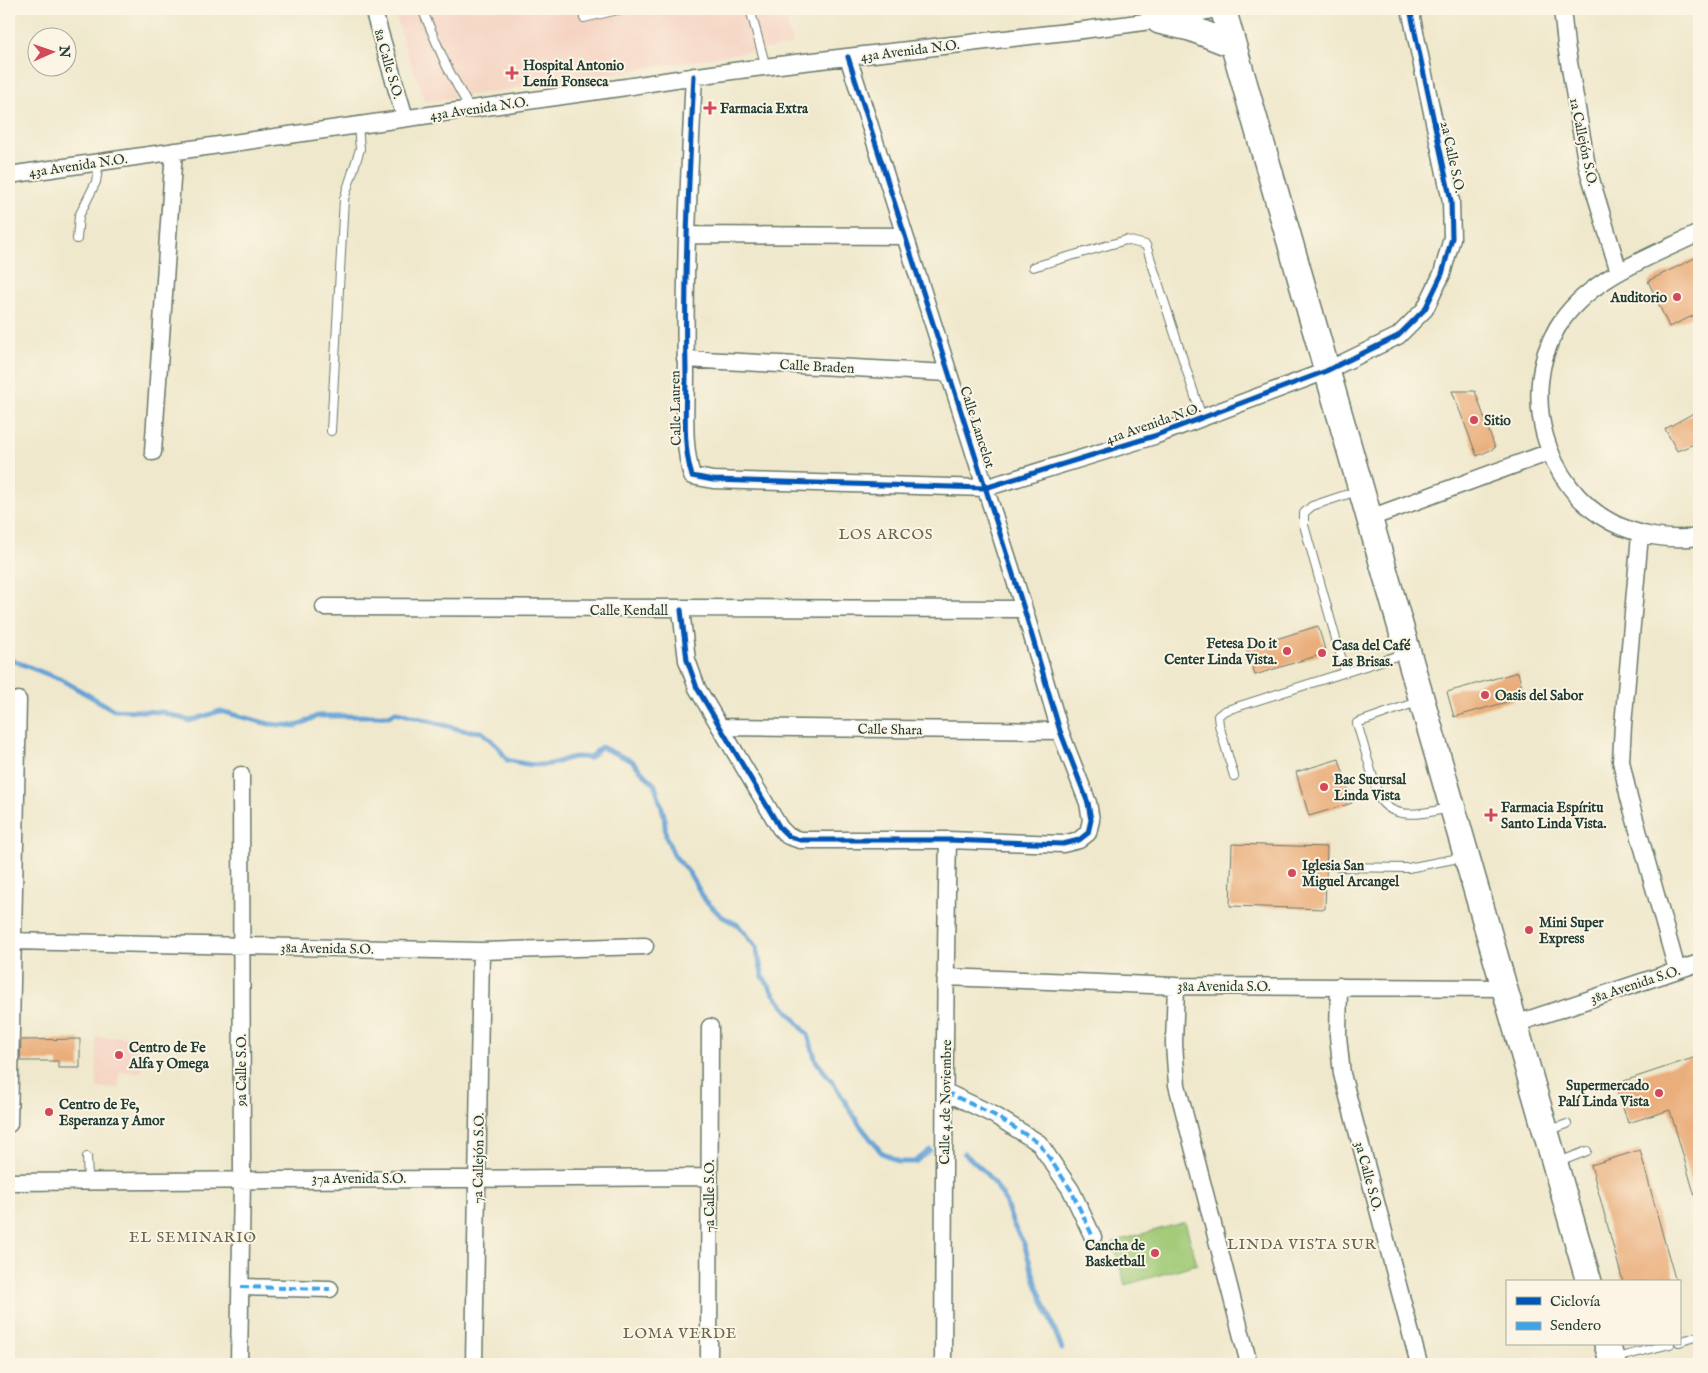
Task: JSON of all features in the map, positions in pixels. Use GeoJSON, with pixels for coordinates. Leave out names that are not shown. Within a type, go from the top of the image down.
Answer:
{"type":"FeatureCollection","features":[{"type":"Feature","properties":{"kind":"main road"},"geometry":{"type":"LineString","coordinates":[[1223,9],[1504,988],[1515,1024],[1556,1128],[1555,1163],[1588,1280]]}},
{"type":"Feature","properties":{"kind":"main road"},"geometry":{"type":"LineString","coordinates":[[1164,15],[1233,45]]}},
{"type":"Feature","properties":{"kind":"street","name":"8a Calle S.O."},"geometry":{"type":"LineString","coordinates":[[373,9],[405,118]]}},
{"type":"Feature","properties":{"kind":"street","name":"43a Avenida N.O."},"geometry":{"type":"LineString","coordinates":[[9,175],[694,76],[1217,9]]}},
{"type":"Feature","properties":{"kind":"street","name":"2a Calle S.O."},"geometry":{"type":"LineString","coordinates":[[1326,371],[1398,336],[1425,308],[1442,274],[1452,238],[1451,201],[1410,9]]}},
{"type":"Feature","properties":{"kind":"street","name":"1a Callejón S.O."},"geometry":{"type":"LineString","coordinates":[[1562,9],[1566,45],[1587,166],[1618,272]]}},
{"type":"Feature","properties":{"kind":"street","name":"Calle Lancelot"},"geometry":{"type":"LineString","coordinates":[[848,57],[1024,609],[1060,731],[1088,803],[1091,820],[1088,832],[1079,840],[1064,844],[948,840]]}},
{"type":"Feature","properties":{"kind":"street","name":"Calle Lauren"},"geometry":{"type":"LineString","coordinates":[[694,76],[687,235],[685,358],[687,459],[692,476],[713,480],[985,488]]}},
{"type":"Feature","properties":{"kind":"street"},"geometry":{"type":"LineString","coordinates":[[153,452],[174,152]]}},
{"type":"Feature","properties":{"kind":"street"},"geometry":{"type":"LineString","coordinates":[[1699,234],[1618,272],[1583,295],[1557,329],[1544,360],[1541,368],[1539,411],[1550,452],[1564,478],[1584,503],[1610,522],[1640,535],[1684,539],[1699,537]]}},
{"type":"Feature","properties":{"kind":"street"},"geometry":{"type":"LineString","coordinates":[[687,235],[905,236]]}},
{"type":"Feature","properties":{"kind":"street","name":"Calle Braden"},"geometry":{"type":"LineString","coordinates":[[685,358],[948,373]]}},
{"type":"Feature","properties":{"kind":"street","name":"41a Avenida N.O."},"geometry":{"type":"LineString","coordinates":[[985,488],[1154,436],[1326,371]]}},
{"type":"Feature","properties":{"kind":"street"},"geometry":{"type":"LineString","coordinates":[[1370,518],[1550,452]]}},
{"type":"Feature","properties":{"kind":"street"},"geometry":{"type":"LineString","coordinates":[[1640,535],[1623,725],[1622,761],[1629,798],[1677,970]]}},
{"type":"Feature","properties":{"kind":"street","name":"Calle Kendall"},"geometry":{"type":"LineString","coordinates":[[324,607],[681,610],[1024,609]]}},
{"type":"Feature","properties":{"kind":"street"},"geometry":{"type":"LineString","coordinates":[[681,610],[687,660],[697,688],[780,828],[788,836],[800,840],[948,840]]}},
{"type":"Feature","properties":{"kind":"street"},"geometry":{"type":"LineString","coordinates":[[9,1124],[11,941],[18,700]]}},
{"type":"Feature","properties":{"kind":"street","name":"Calle Shara"},"geometry":{"type":"LineString","coordinates":[[720,727],[1060,731]]}},
{"type":"Feature","properties":{"kind":"street","name":"9a Calle S.O."},"geometry":{"type":"LineString","coordinates":[[239,1364],[242,1179],[241,775]]}},
{"type":"Feature","properties":{"kind":"street","name":"Calle 4 de Noviembre"},"geometry":{"type":"LineString","coordinates":[[943,1364],[946,1092],[945,977],[948,840]]}},
{"type":"Feature","properties":{"kind":"street","name":"38a Avenida S.O."},"geometry":{"type":"LineString","coordinates":[[11,941],[482,951],[645,946]]}},
{"type":"Feature","properties":{"kind":"street","name":"7a Callejón S.O."},"geometry":{"type":"LineString","coordinates":[[474,1364],[482,951]]}},
{"type":"Feature","properties":{"kind":"street","name":"38a Avenida S.O."},"geometry":{"type":"LineString","coordinates":[[1515,1024],[1699,963]]}},
{"type":"Feature","properties":{"kind":"street","name":"38a Avenida S.O."},"geometry":{"type":"LineString","coordinates":[[945,977],[1176,986],[1504,988]]}},
{"type":"Feature","properties":{"kind":"street"},"geometry":{"type":"LineString","coordinates":[[1176,986],[1174,1044],[1178,1085],[1249,1364]]}},
{"type":"Feature","properties":{"kind":"street","name":"3a Calle S.O."},"geometry":{"type":"LineString","coordinates":[[1339,986],[1338,1036],[1342,1074],[1419,1364]]}},
{"type":"Feature","properties":{"kind":"street","name":"7a Calle S.O."},"geometry":{"type":"LineString","coordinates":[[708,1364],[710,1027]]}},
{"type":"Feature","properties":{"kind":"street"},"geometry":{"type":"LineString","coordinates":[[946,1092],[994,1114],[1039,1143],[1071,1190],[1094,1237]]}},
{"type":"Feature","properties":{"kind":"street","name":"37a Avenida S.O."},"geometry":{"type":"LineString","coordinates":[[9,1182],[478,1177],[709,1177]]}},
{"type":"Feature","properties":{"kind":"street"},"geometry":{"type":"LineString","coordinates":[[241,1287],[330,1289]]}},
{"type":"Feature","properties":{"kind":"lane"},"geometry":{"type":"LineString","coordinates":[[422,9],[446,64],[470,109]]}},
{"type":"Feature","properties":{"kind":"lane"},"geometry":{"type":"LineString","coordinates":[[584,18],[622,9]]}},
{"type":"Feature","properties":{"kind":"lane"},"geometry":{"type":"LineString","coordinates":[[750,9],[766,67]]}},
{"type":"Feature","properties":{"kind":"lane"},"geometry":{"type":"LineString","coordinates":[[331,432],[344,199],[360,149],[358,125]]}},
{"type":"Feature","properties":{"kind":"lane"},"geometry":{"type":"LineString","coordinates":[[77,239],[79,216],[96,182],[99,162]]}},
{"type":"Feature","properties":{"kind":"lane"},"geometry":{"type":"LineString","coordinates":[[1033,267],[1126,240],[1146,245],[1202,418]]}},
{"type":"Feature","properties":{"kind":"lane"},"geometry":{"type":"LineString","coordinates":[[1345,671],[1304,525],[1304,513],[1312,506],[1361,489]]}},
{"type":"Feature","properties":{"kind":"lane"},"geometry":{"type":"LineString","coordinates":[[1234,776],[1218,725],[1218,716],[1224,711],[1408,652]]}},
{"type":"Feature","properties":{"kind":"lane"},"geometry":{"type":"LineString","coordinates":[[1422,701],[1357,723],[1379,798],[1385,807],[1394,812],[1410,814],[1452,808]]}},
{"type":"Feature","properties":{"kind":"lane"},"geometry":{"type":"LineString","coordinates":[[1338,867],[1408,868],[1466,856]]}},
{"type":"Feature","properties":{"kind":"lane"},"geometry":{"type":"LineString","coordinates":[[1555,1163],[1587,1151]]}},
{"type":"Feature","properties":{"kind":"lane"},"geometry":{"type":"LineString","coordinates":[[87,1157],[88,1181]]}},
{"type":"Feature","properties":{"kind":"lane"},"geometry":{"type":"LineString","coordinates":[[1680,1342],[1699,1336]]}},
{"type":"Feature","properties":{"kind":"lane"},"geometry":{"type":"LineString","coordinates":[[1610,1356],[1660,1346]]}},
{"type":"Feature","properties":{"kind":"shaded area","name":"Hospital Antonio Lenín Fonseca"},"geometry":{"type":"Polygon","coordinates":[[[394,9],[783,9],[793,45],[426,102],[404,45],[394,9]]]}},
{"type":"Feature","properties":{"kind":"shaded area","name":"Centro de Fe Alfa y Omega"},"geometry":{"type":"Polygon","coordinates":[[[96,1037],[141,1037],[142,1072],[119,1072],[119,1088],[97,1088],[96,1037]]]}},
{"type":"Feature","properties":{"kind":"green space","name":"Cancha de Basketball"},"geometry":{"type":"Polygon","coordinates":[[[1185,1222],[1197,1264],[1125,1285],[1113,1242],[1185,1222]]]}},
{"type":"Feature","properties":{"kind":"building","name":"Auditorio"},"geometry":{"type":"Polygon","coordinates":[[[1699,256],[1699,313],[1669,327],[1648,281],[1699,256]]]}},
{"type":"Feature","properties":{"kind":"building","name":"Sitio"},"geometry":{"type":"Polygon","coordinates":[[[1452,391],[1475,391],[1495,448],[1477,456],[1452,391]]]}},
{"type":"Feature","properties":{"kind":"building"},"geometry":{"type":"Polygon","coordinates":[[[1699,410],[1699,442],[1677,451],[1665,429],[1699,410]]]}},
{"type":"Feature","properties":{"kind":"building","name":"Fetesa Do it Center Linda Vista."},"geometry":{"type":"Polygon","coordinates":[[[1318,626],[1326,653],[1255,675],[1247,648],[1318,626]]]}},
{"type":"Feature","properties":{"kind":"building","name":"Oasis del Sabor"},"geometry":{"type":"Polygon","coordinates":[[[1518,672],[1524,697],[1454,717],[1447,692],[1518,672]]]}},
{"type":"Feature","properties":{"kind":"building","name":"Bac Sucursal Linda Vista"},"geometry":{"type":"Polygon","coordinates":[[[1339,759],[1352,803],[1309,816],[1296,772],[1339,759]]]}},
{"type":"Feature","properties":{"kind":"building","name":"Iglesia San Miguel Arcangel"},"geometry":{"type":"Polygon","coordinates":[[[1232,844],[1327,847],[1325,909],[1230,906],[1232,844]]]}},
{"type":"Feature","properties":{"kind":"building"},"geometry":{"type":"Polygon","coordinates":[[[80,1039],[80,1068],[58,1068],[58,1061],[20,1061],[21,1040],[80,1039]]]}},
{"type":"Feature","properties":{"kind":"building","name":"Supermercado Palí Linda Vista"},"geometry":{"type":"Polygon","coordinates":[[[1699,1056],[1699,1200],[1696,1200],[1670,1110],[1628,1123],[1615,1084],[1699,1056]]]}},
{"type":"Feature","properties":{"kind":"building"},"geometry":{"type":"Polygon","coordinates":[[[1640,1150],[1675,1280],[1622,1280],[1591,1165],[1640,1150]]]}},
{"type":"Feature","properties":{"kind":"waterway"},"geometry":{"type":"LineString","coordinates":[[9,659],[62,680],[114,710],[162,712],[190,721],[220,711],[269,724],[297,726],[317,716],[389,716],[396,712],[462,730],[482,732],[498,747],[507,760],[544,765],[572,758],[589,758],[601,747],[632,761],[655,785],[664,815],[666,837],[674,855],[690,874],[705,900],[721,916],[738,925],[756,947],[763,977],[776,997],[808,1035],[816,1061],[834,1084],[859,1124],[881,1152],[899,1162],[915,1162],[930,1150]]}},
{"type":"Feature","properties":{"kind":"waterway"},"geometry":{"type":"LineString","coordinates":[[964,1153],[985,1172],[1003,1196],[1014,1226],[1024,1244],[1037,1286],[1062,1349]]}},
{"type":"Feature","properties":{"kind":"marked path"},"geometry":{"type":"LineString","coordinates":[[946,1092],[994,1115],[1039,1143],[1071,1190],[1093,1237]]}},
{"type":"Feature","properties":{"kind":"marked path"},"geometry":{"type":"LineString","coordinates":[[241,1287],[330,1289]]}},
{"type":"Feature","properties":{"kind":"cycle path"},"geometry":{"type":"LineString","coordinates":[[694,76],[686,262],[685,425],[687,451],[692,476],[713,480],[985,488],[1154,436],[1326,371],[1398,336],[1425,309],[1442,274],[1452,238],[1451,201],[1410,9]]}},
{"type":"Feature","properties":{"kind":"cycle path"},"geometry":{"type":"LineString","coordinates":[[681,610],[687,660],[697,688],[780,828],[788,836],[800,840],[948,840],[1063,844],[1079,840],[1088,833],[1091,820],[1088,803],[1060,731],[1024,609],[848,57]]}},
{"type":"Feature","properties":{"kind":"place","name":"Hospital Antonio Lenín Fonseca"},"geometry":{"type":"Point","coordinates":[512,73]}},
{"type":"Feature","properties":{"kind":"place","name":"Farmacia Extra"},"geometry":{"type":"Point","coordinates":[710,108]}},
{"type":"Feature","properties":{"kind":"place","name":"Auditorio"},"geometry":{"type":"Point","coordinates":[1677,297]}},
{"type":"Feature","properties":{"kind":"place","name":"Sitio"},"geometry":{"type":"Point","coordinates":[1474,420]}},
{"type":"Feature","properties":{"kind":"place","name":"Fetesa Do it Center Linda Vista."},"geometry":{"type":"Point","coordinates":[1287,651]}},
{"type":"Feature","properties":{"kind":"place","name":"Casa del Café Las Brisas."},"geometry":{"type":"Point","coordinates":[1322,653]}},
{"type":"Feature","properties":{"kind":"place","name":"Oasis del Sabor"},"geometry":{"type":"Point","coordinates":[1485,695]}},
{"type":"Feature","properties":{"kind":"place","name":"Bac Sucursal Linda Vista"},"geometry":{"type":"Point","coordinates":[1324,787]}},
{"type":"Feature","properties":{"kind":"place","name":"Farmacia Espíritu Santo Linda Vista."},"geometry":{"type":"Point","coordinates":[1491,815]}},
{"type":"Feature","properties":{"kind":"place","name":"Iglesia San Miguel Arcangel"},"geometry":{"type":"Point","coordinates":[1292,873]}},
{"type":"Feature","properties":{"kind":"place","name":"Mini Super Express"},"geometry":{"type":"Point","coordinates":[1529,930]}},
{"type":"Feature","properties":{"kind":"place","name":"Centro de Fe Alfa y Omega"},"geometry":{"type":"Point","coordinates":[119,1055]}},
{"type":"Feature","properties":{"kind":"place","name":"Supermercado Palí Linda Vista"},"geometry":{"type":"Point","coordinates":[1659,1093]}},
{"type":"Feature","properties":{"kind":"place","name":"Centro de Fe, Esperanza y Amor"},"geometry":{"type":"Point","coordinates":[49,1112]}},
{"type":"Feature","properties":{"kind":"place","name":"Cancha de Basketball"},"geometry":{"type":"Point","coordinates":[1155,1253]}},
{"type":"Feature","properties":{"kind":"district","name":"LOS ARCOS"},"geometry":{"type":"Point","coordinates":[886,534]}},
{"type":"Feature","properties":{"kind":"district","name":"EL SEMINARIO"},"geometry":{"type":"Point","coordinates":[193,1237]}},
{"type":"Feature","properties":{"kind":"district","name":"LINDA VISTA SUR"},"geometry":{"type":"Point","coordinates":[1302,1244]}},
{"type":"Feature","properties":{"kind":"district","name":"LOMA VERDE"},"geometry":{"type":"Point","coordinates":[680,1333]}}]}
